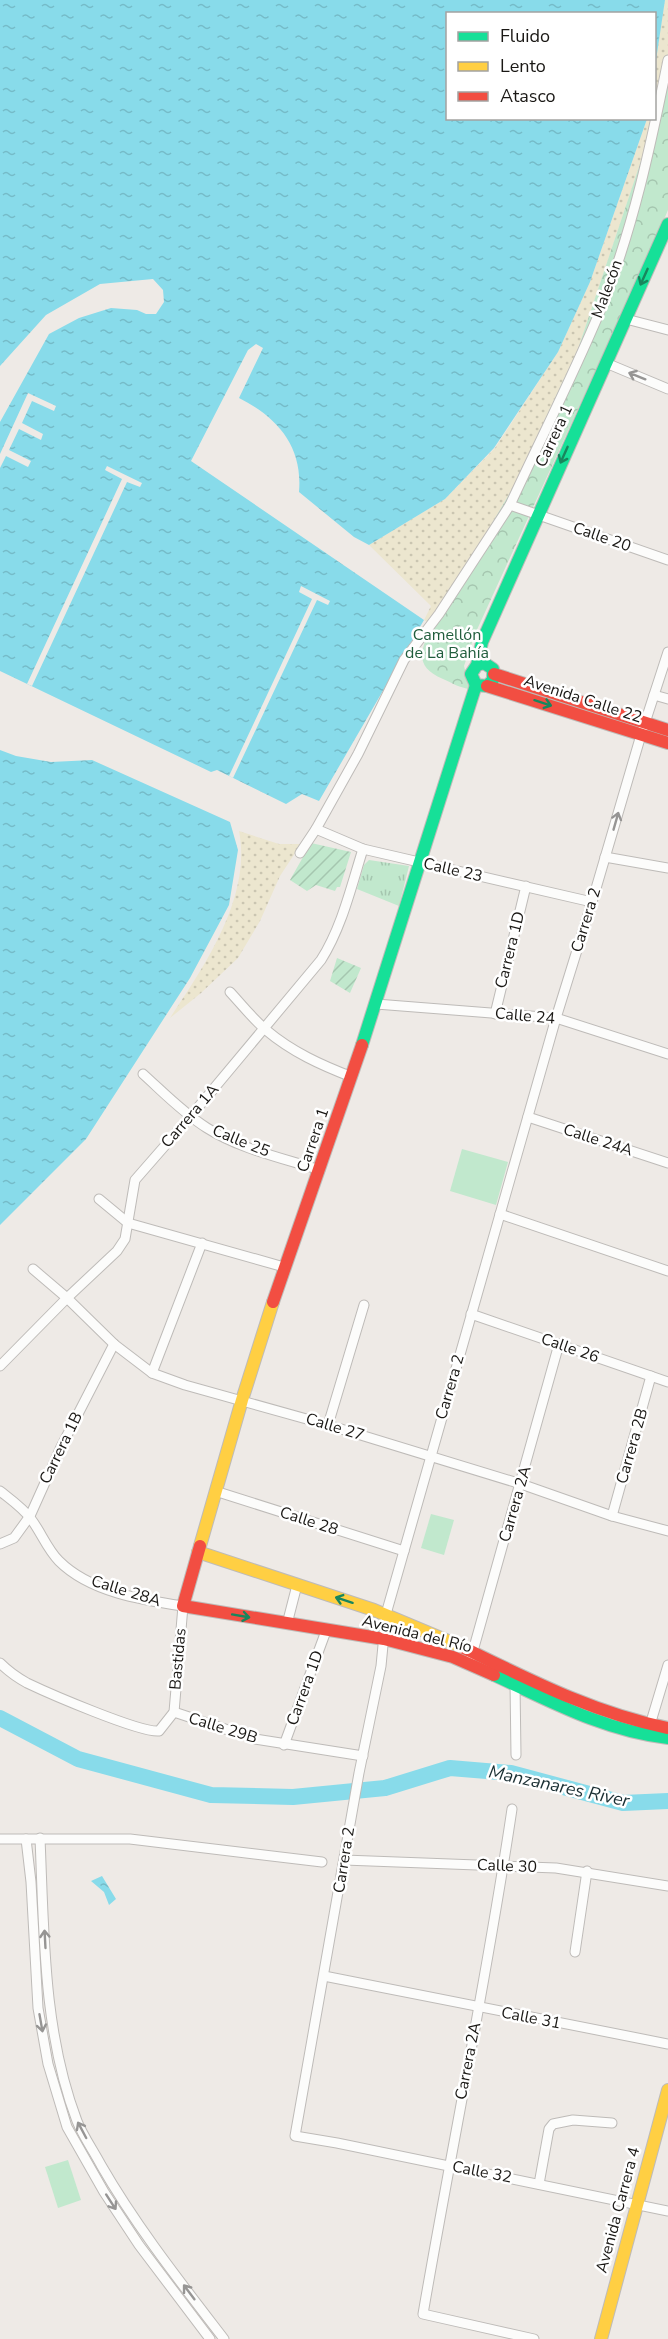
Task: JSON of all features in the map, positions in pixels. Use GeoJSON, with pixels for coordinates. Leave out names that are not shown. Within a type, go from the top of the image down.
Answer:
{"type":"FeatureCollection","features":[{"type":"Feature","properties":{"kind":"street","name":"Malecón"},"geometry":{"type":"LineString","coordinates":[[300,853],[358,754],[404,660],[439,614],[510,505],[600,310],[626,235],[652,142],[668,60]]}},
{"type":"Feature","properties":{"kind":"street","name":"Carrera 1"},"geometry":{"type":"LineString","coordinates":[[477,665],[482,642],[495,609],[626,319],[663,246],[668,224]]}},
{"type":"Feature","properties":{"kind":"street"},"geometry":{"type":"LineString","coordinates":[[626,319],[668,330]]}},
{"type":"Feature","properties":{"kind":"street"},"geometry":{"type":"LineString","coordinates":[[606,363],[668,389]]}},
{"type":"Feature","properties":{"kind":"street","name":"Calle 20"},"geometry":{"type":"LineString","coordinates":[[510,505],[668,560]]}},
{"type":"Feature","properties":{"kind":"street","name":"Carrera 2"},"geometry":{"type":"LineString","coordinates":[[295,2136],[359,1773],[381,1666],[386,1614],[556,1018],[668,652]]}},
{"type":"Feature","properties":{"kind":"street"},"geometry":{"type":"LineString","coordinates":[[488,664],[494,674],[493,680],[482,685],[471,674],[477,665],[488,664]]}},
{"type":"Feature","properties":{"kind":"street","name":"Avenida Calle 22"},"geometry":{"type":"LineString","coordinates":[[494,674],[643,728],[668,743]]}},
{"type":"Feature","properties":{"kind":"street","name":"Carrera 1"},"geometry":{"type":"LineString","coordinates":[[183,1606],[242,1400],[284,1267],[352,1077],[420,862],[482,685]]}},
{"type":"Feature","properties":{"kind":"street","name":"Avenida Calle 22"},"geometry":{"type":"LineString","coordinates":[[482,685],[643,728],[668,730]]}},
{"type":"Feature","properties":{"kind":"street"},"geometry":{"type":"LineString","coordinates":[[654,695],[668,699]]}},
{"type":"Feature","properties":{"kind":"street","name":"Calle 23"},"geometry":{"type":"LineString","coordinates":[[316,829],[363,849],[592,902]]}},
{"type":"Feature","properties":{"kind":"street","name":"Carrera 1A"},"geometry":{"type":"LineString","coordinates":[[0,1366],[117,1251],[125,1239],[135,1180],[264,1029],[332,944],[363,849]]}},
{"type":"Feature","properties":{"kind":"street"},"geometry":{"type":"LineString","coordinates":[[605,857],[668,868]]}},
{"type":"Feature","properties":{"kind":"street","name":"Carrera 1D"},"geometry":{"type":"LineString","coordinates":[[495,1014],[526,886]]}},
{"type":"Feature","properties":{"kind":"street"},"geometry":{"type":"LineString","coordinates":[[230,992],[264,1029],[305,1058],[352,1077]]}},
{"type":"Feature","properties":{"kind":"street","name":"Calle 24"},"geometry":{"type":"LineString","coordinates":[[376,1004],[556,1018],[668,1054]]}},
{"type":"Feature","properties":{"kind":"street","name":"Calle 25"},"geometry":{"type":"LineString","coordinates":[[143,1074],[190,1117],[208,1129],[237,1143],[320,1170]]}},
{"type":"Feature","properties":{"kind":"street","name":"Calle 24A"},"geometry":{"type":"LineString","coordinates":[[528,1117],[668,1163]]}},
{"type":"Feature","properties":{"kind":"street"},"geometry":{"type":"LineString","coordinates":[[99,1199],[128,1223],[284,1267]]}},
{"type":"Feature","properties":{"kind":"street"},"geometry":{"type":"LineString","coordinates":[[500,1214],[668,1271]]}},
{"type":"Feature","properties":{"kind":"street"},"geometry":{"type":"LineString","coordinates":[[152,1373],[202,1243]]}},
{"type":"Feature","properties":{"kind":"street","name":"Calle 27"},"geometry":{"type":"LineString","coordinates":[[33,1269],[67,1298],[114,1344],[152,1373],[521,1484],[612,1516],[668,1531]]}},
{"type":"Feature","properties":{"kind":"street"},"geometry":{"type":"LineString","coordinates":[[328,1425],[364,1305]]}},
{"type":"Feature","properties":{"kind":"street","name":"Calle 26"},"geometry":{"type":"LineString","coordinates":[[471,1314],[668,1382]]}},
{"type":"Feature","properties":{"kind":"street","name":"Carrera 1B"},"geometry":{"type":"LineString","coordinates":[[0,1544],[14,1538],[30,1516],[61,1447],[114,1344]]}},
{"type":"Feature","properties":{"kind":"street","name":"Carrera 2A"},"geometry":{"type":"LineString","coordinates":[[471,1658],[559,1344]]}},
{"type":"Feature","properties":{"kind":"street","name":"Carrera 2B"},"geometry":{"type":"LineString","coordinates":[[612,1516],[651,1376]]}},
{"type":"Feature","properties":{"kind":"street","name":"Calle 28A"},"geometry":{"type":"LineString","coordinates":[[0,1491],[30,1516],[51,1552],[74,1573],[112,1591],[159,1603],[183,1606]]}},
{"type":"Feature","properties":{"kind":"street","name":"Calle 28"},"geometry":{"type":"LineString","coordinates":[[215,1491],[404,1551]]}},
{"type":"Feature","properties":{"kind":"street","name":"Avenida del Río"},"geometry":{"type":"LineString","coordinates":[[198,1552],[386,1614],[471,1658],[515,1684],[599,1723],[668,1738]]}},
{"type":"Feature","properties":{"kind":"street"},"geometry":{"type":"LineString","coordinates":[[287,1624],[297,1585]]}},
{"type":"Feature","properties":{"kind":"street","name":"Avenida del Río"},"geometry":{"type":"LineString","coordinates":[[183,1606],[384,1640],[453,1657],[471,1658],[602,1712],[668,1728]]}},
{"type":"Feature","properties":{"kind":"street","name":"Bastidas"},"geometry":{"type":"LineString","coordinates":[[174,1712],[183,1606]]}},
{"type":"Feature","properties":{"kind":"street","name":"Carrera 1D"},"geometry":{"type":"LineString","coordinates":[[284,1745],[326,1631]]}},
{"type":"Feature","properties":{"kind":"street","name":"Calle 29B"},"geometry":{"type":"LineString","coordinates":[[0,1663],[27,1683],[154,1732],[163,1728],[174,1712],[255,1739],[363,1756]]}},
{"type":"Feature","properties":{"kind":"street"},"geometry":{"type":"LineString","coordinates":[[651,1725],[668,1665]]}},
{"type":"Feature","properties":{"kind":"street"},"geometry":{"type":"LineString","coordinates":[[515,1684],[516,1755]]}},
{"type":"Feature","properties":{"kind":"street","name":"Carrera 2A"},"geometry":{"type":"LineString","coordinates":[[512,1809],[479,2008],[448,2166],[423,2314],[534,2339]]}},
{"type":"Feature","properties":{"kind":"street"},"geometry":{"type":"LineString","coordinates":[[40,1838],[47,1979],[59,2060],[67,2093],[78,2123],[112,2184],[160,2254],[224,2339]]}},
{"type":"Feature","properties":{"kind":"street"},"geometry":{"type":"LineString","coordinates":[[0,1839],[130,1839],[322,1862]]}},
{"type":"Feature","properties":{"kind":"street"},"geometry":{"type":"LineString","coordinates":[[26,1839],[32,1882],[38,2008],[56,2096],[67,2127],[104,2193],[139,2245],[210,2339]]}},
{"type":"Feature","properties":{"kind":"street","name":"Calle 30"},"geometry":{"type":"LineString","coordinates":[[344,1860],[426,1864],[504,1864],[587,1871],[668,1887]]}},
{"type":"Feature","properties":{"kind":"street"},"geometry":{"type":"LineString","coordinates":[[575,1952],[587,1871]]}},
{"type":"Feature","properties":{"kind":"street","name":"Calle 31"},"geometry":{"type":"LineString","coordinates":[[324,1976],[668,2044]]}},
{"type":"Feature","properties":{"kind":"street","name":"Avenida Carrera 4"},"geometry":{"type":"LineString","coordinates":[[601,2339],[668,2090]]}},
{"type":"Feature","properties":{"kind":"street"},"geometry":{"type":"LineString","coordinates":[[56,2096],[67,2093]]}},
{"type":"Feature","properties":{"kind":"street"},"geometry":{"type":"LineString","coordinates":[[539,2184],[549,2129],[553,2124],[573,2120],[612,2123]]}},
{"type":"Feature","properties":{"kind":"street","name":"Calle 32"},"geometry":{"type":"LineString","coordinates":[[295,2136],[668,2211]]}},
{"type":"Feature","properties":{"kind":"green space","name":"Camellón de La Bahía"},"geometry":{"type":"Polygon","coordinates":[[[668,54],[668,210],[623,316],[600,361],[475,634],[464,666],[470,689],[463,688],[427,669],[422,656],[425,642],[432,625],[514,486],[578,349],[653,120],[656,120],[656,108],[668,54]]]}},
{"type":"Feature","properties":{"kind":"green space"},"geometry":{"type":"Polygon","coordinates":[[[311,843],[351,852],[340,887],[337,887],[335,891],[316,885],[307,891],[290,880],[311,843]]]}},
{"type":"Feature","properties":{"kind":"green space"},"geometry":{"type":"Polygon","coordinates":[[[369,860],[409,866],[399,906],[357,889],[364,865],[369,860]]]}},
{"type":"Feature","properties":{"kind":"green space"},"geometry":{"type":"Polygon","coordinates":[[[337,958],[361,968],[350,993],[330,981],[337,958]]]}},
{"type":"Feature","properties":{"kind":"green space"},"geometry":{"type":"Polygon","coordinates":[[[462,1149],[508,1162],[496,1205],[450,1191],[462,1149]]]}},
{"type":"Feature","properties":{"kind":"green space"},"geometry":{"type":"Polygon","coordinates":[[[431,1514],[454,1520],[444,1555],[421,1548],[431,1514]]]}},
{"type":"Feature","properties":{"kind":"green space"},"geometry":{"type":"Polygon","coordinates":[[[68,2160],[81,2200],[58,2208],[45,2167],[68,2160]]]}},
{"type":"Feature","properties":{"kind":"sand"},"geometry":{"type":"Polygon","coordinates":[[[665,0],[668,0],[668,54],[656,110],[656,55],[665,0]]]}},
{"type":"Feature","properties":{"kind":"sand"},"geometry":{"type":"Polygon","coordinates":[[[647,120],[654,120],[578,349],[514,486],[432,625],[424,620],[431,606],[369,545],[445,499],[495,448],[558,352],[590,282],[647,120]]]}},
{"type":"Feature","properties":{"kind":"sand"},"geometry":{"type":"Polygon","coordinates":[[[239,831],[279,844],[301,844],[280,876],[260,921],[238,958],[170,1018],[211,953],[232,905],[239,881],[241,856],[239,831]]]}},
{"type":"Feature","properties":{"kind":"water"},"geometry":{"type":"Polygon","coordinates":[[[0,0],[665,0],[656,60],[656,12],[446,12],[446,120],[647,120],[590,282],[558,352],[494,448],[445,499],[369,545],[354,537],[299,492],[297,461],[285,435],[265,414],[239,398],[263,348],[256,344],[248,350],[191,461],[424,620],[319,801],[302,794],[286,804],[217,770],[211,772],[0,671],[0,422],[49,334],[79,318],[111,308],[156,314],[164,302],[163,290],[153,279],[100,284],[46,315],[0,366],[0,0]]]}},
{"type":"Feature","properties":{"kind":"water"},"geometry":{"type":"Polygon","coordinates":[[[0,750],[16,756],[51,762],[92,760],[230,822],[238,850],[229,905],[190,978],[86,1139],[0,1225],[0,750]]]}},
{"type":"Feature","properties":{"kind":"water"},"geometry":{"type":"Polygon","coordinates":[[[102,1876],[116,1899],[109,1905],[104,1892],[91,1881],[102,1876]]]}},
{"type":"Feature","properties":{"kind":"pier"},"geometry":{"type":"Polygon","coordinates":[[[28,393],[56,406],[54,411],[32,401],[22,423],[43,434],[41,440],[19,429],[9,450],[31,461],[28,467],[6,456],[0,468],[0,454],[28,393]]]}},
{"type":"Feature","properties":{"kind":"pier"},"geometry":{"type":"Polygon","coordinates":[[[107,466],[142,483],[140,487],[127,482],[32,686],[27,684],[122,479],[105,470],[107,466]]]}},
{"type":"Feature","properties":{"kind":"pier"},"geometry":{"type":"Polygon","coordinates":[[[301,586],[330,601],[328,605],[317,600],[233,778],[229,776],[312,599],[299,592],[301,586]]]}},
{"type":"Feature","properties":{"kind":"waterway","name":"Manzanares River"},"geometry":{"type":"LineString","coordinates":[[0,1718],[78,1759],[211,1795],[293,1797],[385,1788],[450,1768],[511,1773],[623,1803],[668,1801]]}},
{"type":"Feature","properties":{"kind":"traffic: fast"},"geometry":{"type":"LineString","coordinates":[[477,665],[484,663],[493,669],[493,680],[487,686],[476,685],[471,674],[477,665],[482,642],[668,224]]}},
{"type":"Feature","properties":{"kind":"traffic: fast"},"geometry":{"type":"LineString","coordinates":[[362,1045],[476,685]]}},
{"type":"Feature","properties":{"kind":"traffic: fast"},"geometry":{"type":"LineString","coordinates":[[494,1675],[557,1705],[600,1722],[668,1738]]}},
{"type":"Feature","properties":{"kind":"traffic: slow"},"geometry":{"type":"LineString","coordinates":[[200,1546],[273,1302]]}},
{"type":"Feature","properties":{"kind":"traffic: slow"},"geometry":{"type":"LineString","coordinates":[[198,1552],[374,1610],[460,1646]]}},
{"type":"Feature","properties":{"kind":"traffic: slow"},"geometry":{"type":"LineString","coordinates":[[601,2339],[668,2090]]}},
{"type":"Feature","properties":{"kind":"traffic: jam"},"geometry":{"type":"LineString","coordinates":[[494,674],[668,730]]}},
{"type":"Feature","properties":{"kind":"traffic: jam"},"geometry":{"type":"LineString","coordinates":[[487,686],[668,743]]}},
{"type":"Feature","properties":{"kind":"traffic: jam"},"geometry":{"type":"LineString","coordinates":[[273,1302],[362,1045]]}},
{"type":"Feature","properties":{"kind":"traffic: jam"},"geometry":{"type":"LineString","coordinates":[[200,1546],[183,1606],[384,1639],[453,1657],[494,1675]]}},
{"type":"Feature","properties":{"kind":"traffic: jam"},"geometry":{"type":"LineString","coordinates":[[460,1646],[561,1694],[613,1714],[668,1728]]}}]}
